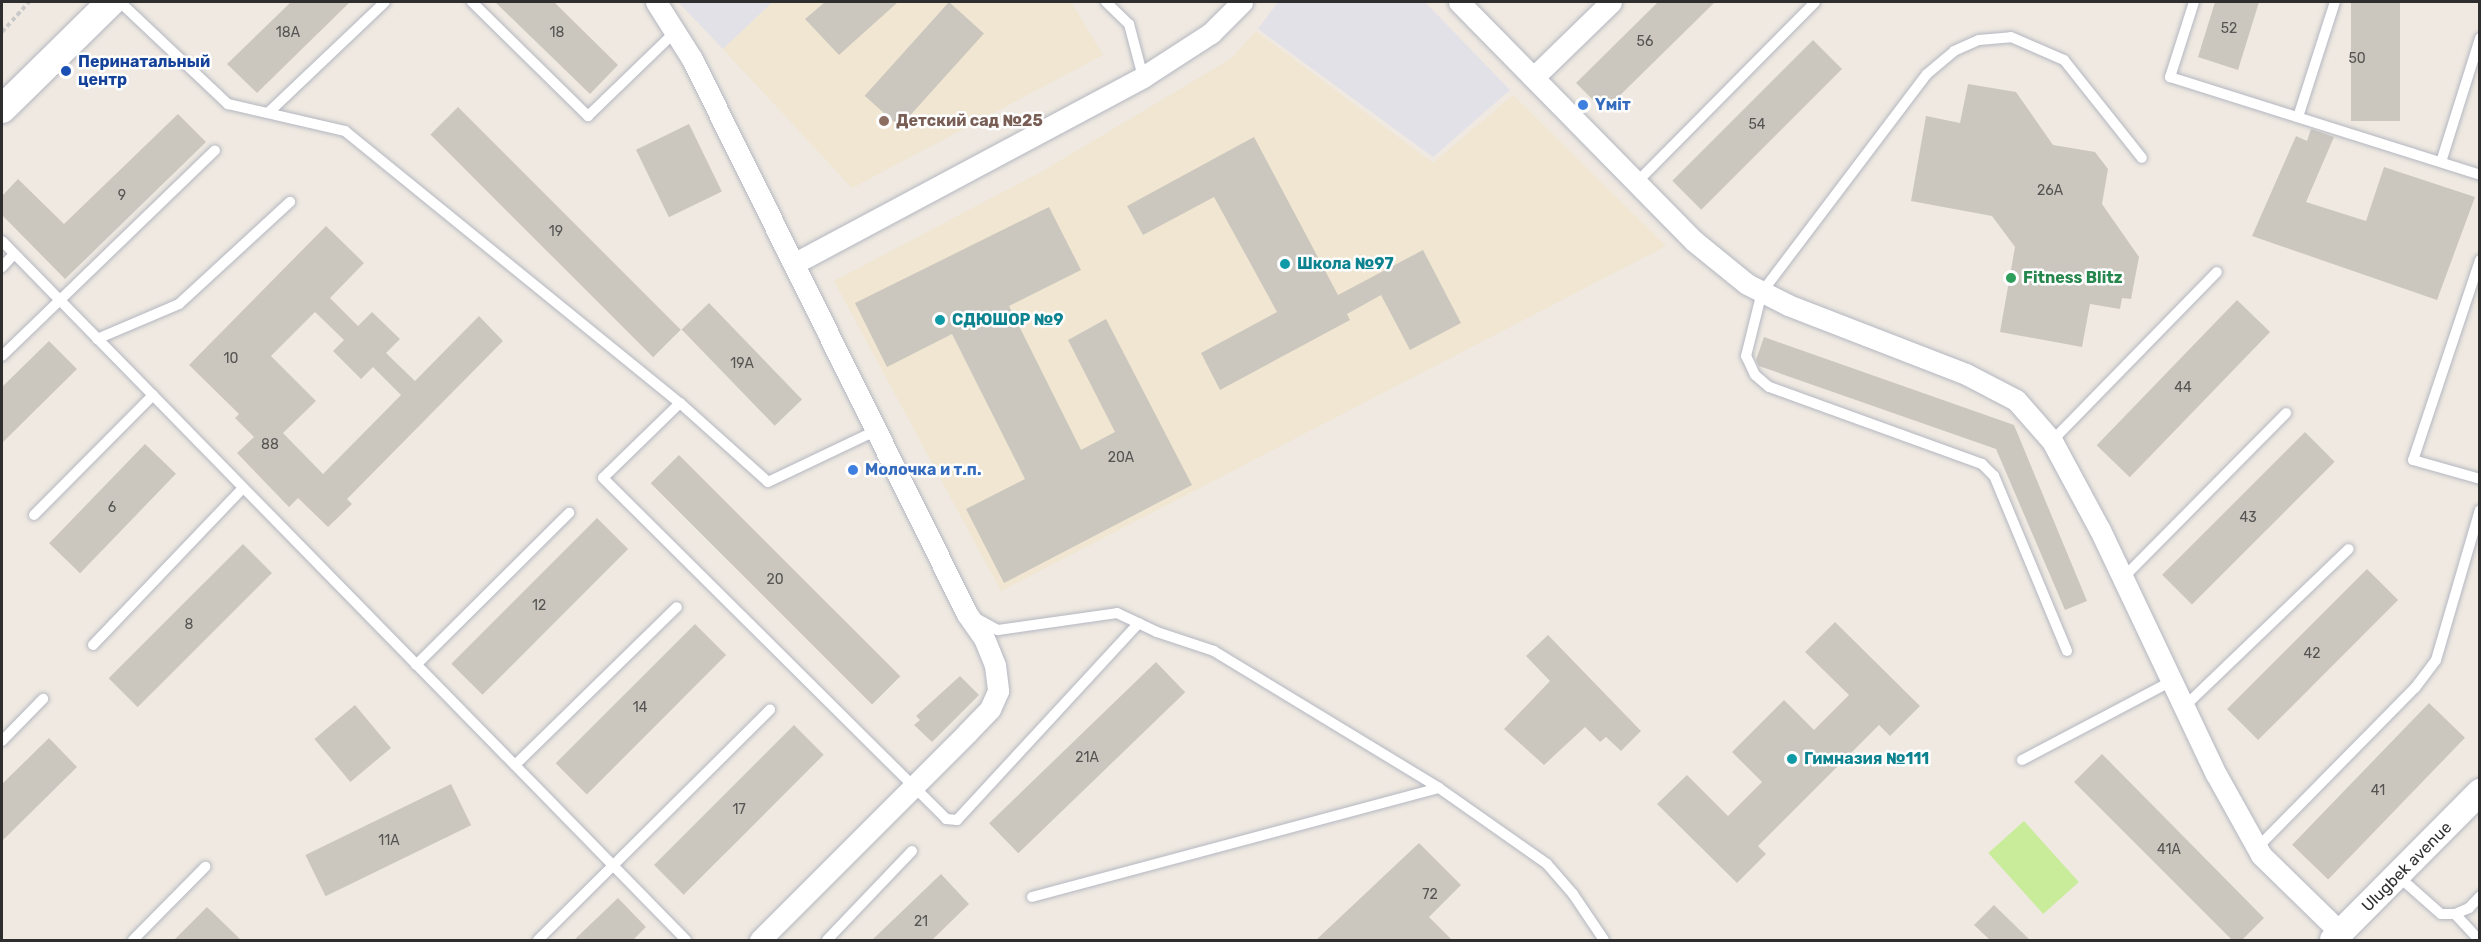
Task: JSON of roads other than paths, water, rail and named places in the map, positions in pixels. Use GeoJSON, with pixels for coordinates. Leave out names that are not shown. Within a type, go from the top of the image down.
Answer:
{"type":"FeatureCollection","features":[{"type":"Feature","properties":{"kind":"main road"},"geometry":{"type":"LineString","coordinates":[[4,101],[111,2]]}},
{"type":"Feature","properties":{"kind":"street"},"geometry":{"type":"LineString","coordinates":[[656,2],[676,31],[795,263],[968,614],[984,638],[995,665],[998,691],[990,709],[760,940]]}},
{"type":"Feature","properties":{"kind":"street"},"geometry":{"type":"LineString","coordinates":[[795,263],[1143,77],[1211,33],[1242,2]]}},
{"type":"Feature","properties":{"kind":"street"},"geometry":{"type":"LineString","coordinates":[[1459,2],[1535,76],[1694,241],[1747,284],[1986,384],[2016,400],[2052,441],[2257,848],[2337,937]]}},
{"type":"Feature","properties":{"kind":"street"},"geometry":{"type":"LineString","coordinates":[[1535,76],[1611,2]]}},
{"type":"Feature","properties":{"kind":"street","name":"Ulugbek avenue"},"geometry":{"type":"LineString","coordinates":[[2337,937],[2480,792]]}},
{"type":"Feature","properties":{"kind":"lane"},"geometry":{"type":"LineString","coordinates":[[120,2],[228,104],[345,131],[680,403],[768,482],[877,430]]}},
{"type":"Feature","properties":{"kind":"lane"},"geometry":{"type":"LineString","coordinates":[[268,113],[385,2]]}},
{"type":"Feature","properties":{"kind":"lane"},"geometry":{"type":"LineString","coordinates":[[472,2],[588,116],[676,31]]}},
{"type":"Feature","properties":{"kind":"lane"},"geometry":{"type":"LineString","coordinates":[[1106,2],[1129,24],[1143,77]]}},
{"type":"Feature","properties":{"kind":"lane"},"geometry":{"type":"LineString","coordinates":[[1637,182],[1815,2]]}},
{"type":"Feature","properties":{"kind":"lane"},"geometry":{"type":"LineString","coordinates":[[2194,2],[2170,77],[2480,175]]}},
{"type":"Feature","properties":{"kind":"lane"},"geometry":{"type":"LineString","coordinates":[[2298,117],[2335,2]]}},
{"type":"Feature","properties":{"kind":"lane"},"geometry":{"type":"LineString","coordinates":[[2067,651],[1994,477],[1982,464],[1769,387],[1755,375],[1746,356],[1762,292],[1927,74],[1954,51],[1979,39],[2011,38],[2064,60],[2142,158]]}},
{"type":"Feature","properties":{"kind":"lane"},"geometry":{"type":"LineString","coordinates":[[2441,162],[2480,38]]}},
{"type":"Feature","properties":{"kind":"lane"},"geometry":{"type":"LineString","coordinates":[[2,356],[215,150]]}},
{"type":"Feature","properties":{"kind":"lane"},"geometry":{"type":"LineString","coordinates":[[97,339],[179,304],[290,202]]}},
{"type":"Feature","properties":{"kind":"lane"},"geometry":{"type":"LineString","coordinates":[[2,241],[686,940]]}},
{"type":"Feature","properties":{"kind":"lane"},"geometry":{"type":"LineString","coordinates":[[2,267],[14,254]]}},
{"type":"Feature","properties":{"kind":"lane"},"geometry":{"type":"LineString","coordinates":[[2480,260],[2413,460],[2480,479]]}},
{"type":"Feature","properties":{"kind":"lane"},"geometry":{"type":"LineString","coordinates":[[2052,441],[2217,272]]}},
{"type":"Feature","properties":{"kind":"lane"},"geometry":{"type":"LineString","coordinates":[[34,515],[153,395]]}},
{"type":"Feature","properties":{"kind":"lane"},"geometry":{"type":"LineString","coordinates":[[680,403],[603,478],[946,819],[957,820],[1139,623]]}},
{"type":"Feature","properties":{"kind":"lane"},"geometry":{"type":"LineString","coordinates":[[2123,578],[2286,413]]}},
{"type":"Feature","properties":{"kind":"lane"},"geometry":{"type":"LineString","coordinates":[[93,645],[243,488]]}},
{"type":"Feature","properties":{"kind":"lane"},"geometry":{"type":"LineString","coordinates":[[2257,848],[2415,688],[2436,660],[2480,510]]}},
{"type":"Feature","properties":{"kind":"lane"},"geometry":{"type":"LineString","coordinates":[[416,664],[569,513]]}},
{"type":"Feature","properties":{"kind":"lane"},"geometry":{"type":"LineString","coordinates":[[2184,707],[2349,549]]}},
{"type":"Feature","properties":{"kind":"lane"},"geometry":{"type":"LineString","coordinates":[[515,765],[677,607]]}},
{"type":"Feature","properties":{"kind":"lane"},"geometry":{"type":"LineString","coordinates":[[968,614],[998,630],[1117,613],[1214,651],[1438,788],[1547,864],[1573,894],[1602,940]]}},
{"type":"Feature","properties":{"kind":"lane"},"geometry":{"type":"LineString","coordinates":[[2022,760],[2172,681]]}},
{"type":"Feature","properties":{"kind":"lane"},"geometry":{"type":"LineString","coordinates":[[2,741],[44,699]]}},
{"type":"Feature","properties":{"kind":"lane"},"geometry":{"type":"LineString","coordinates":[[538,940],[770,710]]}},
{"type":"Feature","properties":{"kind":"lane"},"geometry":{"type":"LineString","coordinates":[[1032,897],[1438,788]]}},
{"type":"Feature","properties":{"kind":"lane"},"geometry":{"type":"LineString","coordinates":[[827,940],[912,851]]}},
{"type":"Feature","properties":{"kind":"lane"},"geometry":{"type":"LineString","coordinates":[[133,940],[205,867]]}},
{"type":"Feature","properties":{"kind":"lane"},"geometry":{"type":"LineString","coordinates":[[2398,876],[2441,914],[2455,914],[2469,908],[2480,896]]}},
{"type":"Feature","properties":{"kind":"lane"},"geometry":{"type":"LineString","coordinates":[[2455,914],[2479,940]]}},
{"type":"Feature","properties":{"kind":"place","name":"Перинатальный центр"},"geometry":{"type":"Point","coordinates":[66,71]}},
{"type":"Feature","properties":{"kind":"place","name":"Үміт"},"geometry":{"type":"Point","coordinates":[1583,105]}},
{"type":"Feature","properties":{"kind":"place","name":"Детский сад №25"},"geometry":{"type":"Point","coordinates":[884,121]}},
{"type":"Feature","properties":{"kind":"place","name":"Школа №97"},"geometry":{"type":"Point","coordinates":[1285,264]}},
{"type":"Feature","properties":{"kind":"place","name":"Fitness Blitz"},"geometry":{"type":"Point","coordinates":[2011,278]}},
{"type":"Feature","properties":{"kind":"place","name":"СДЮШОР №9"},"geometry":{"type":"Point","coordinates":[940,320]}},
{"type":"Feature","properties":{"kind":"place","name":"Молочка и т.п."},"geometry":{"type":"Point","coordinates":[853,470]}},
{"type":"Feature","properties":{"kind":"place","name":"Гимназия №111"},"geometry":{"type":"Point","coordinates":[1792,759]}}]}
